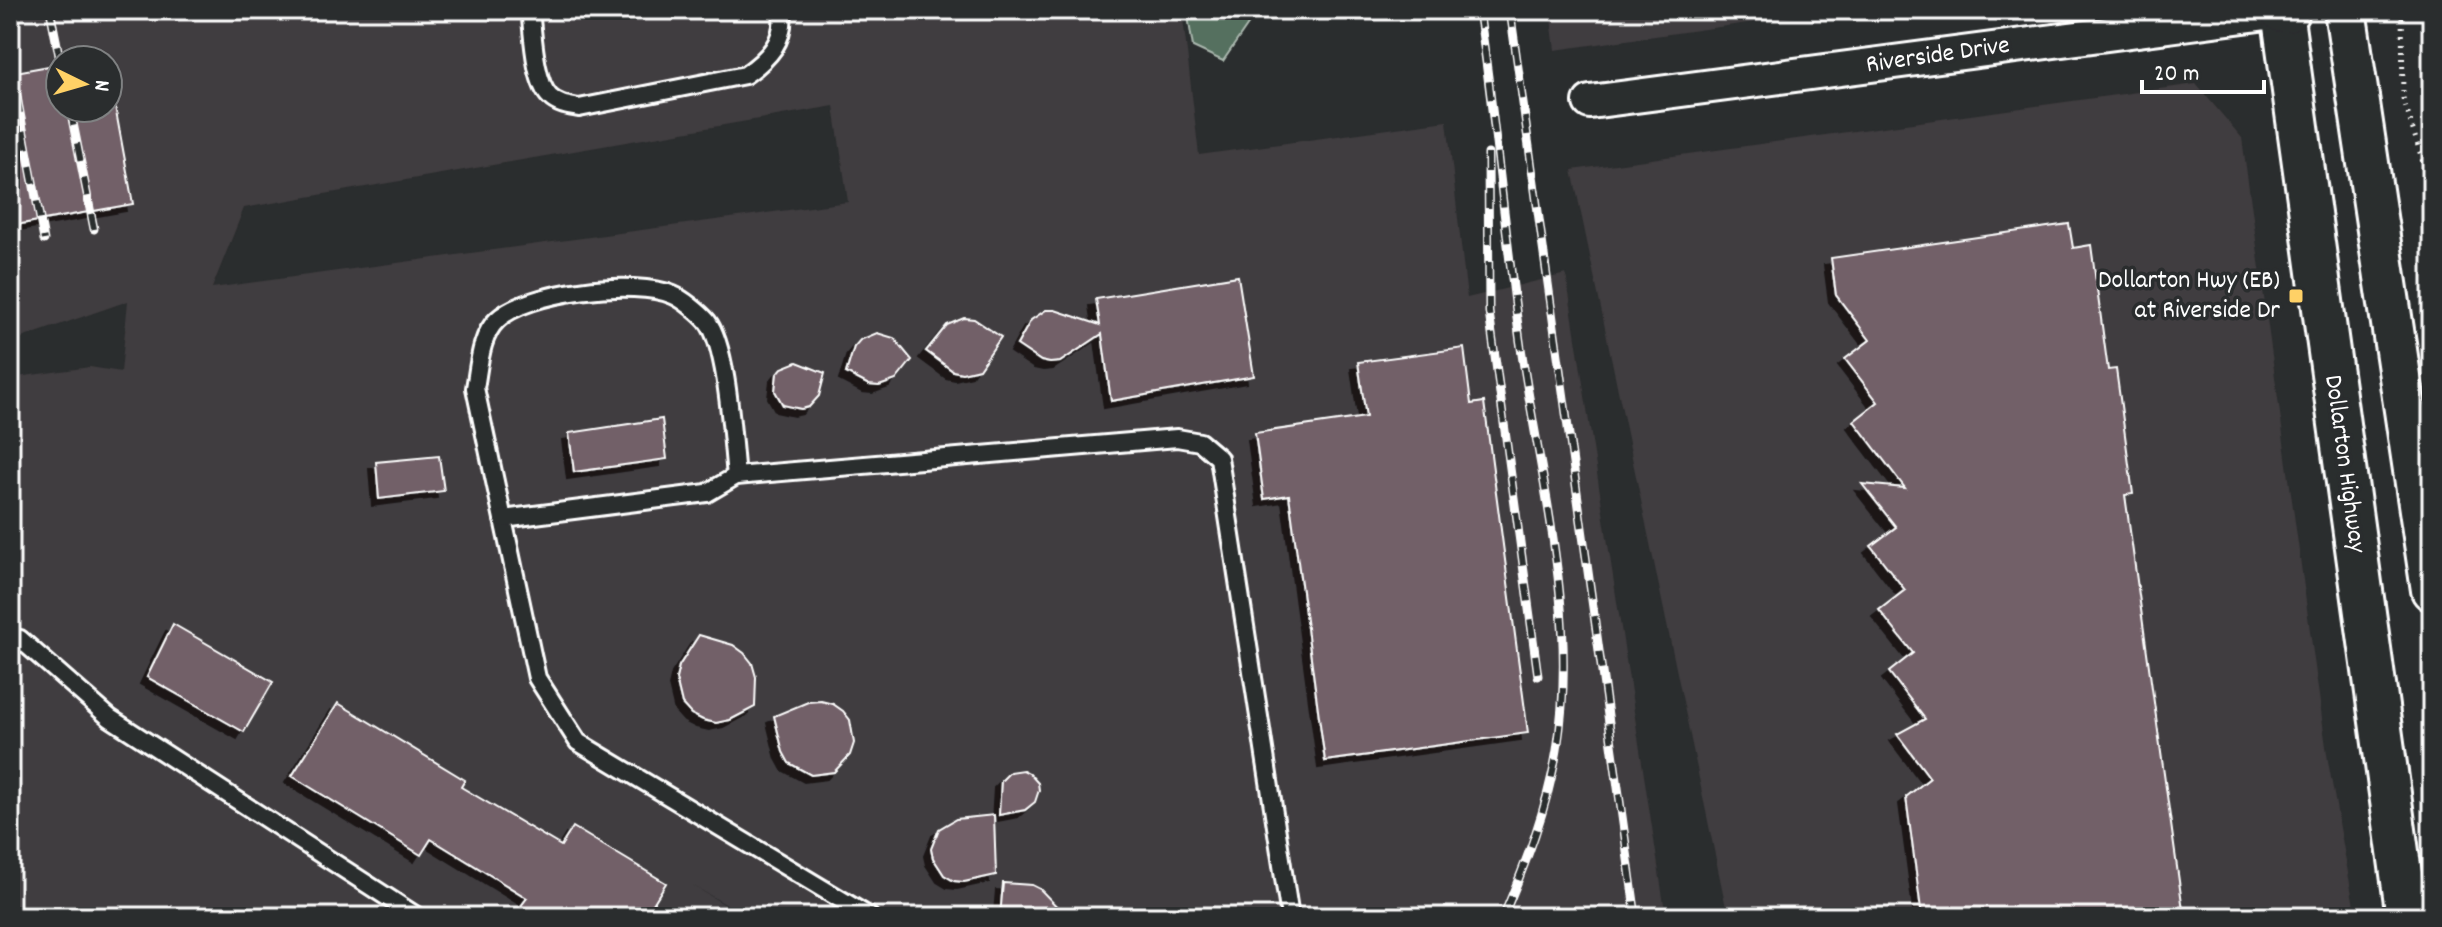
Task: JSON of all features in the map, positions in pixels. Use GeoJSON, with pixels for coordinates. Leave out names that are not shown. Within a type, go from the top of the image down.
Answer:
{"type":"FeatureCollection","features":[{"type":"Feature","properties":{"kind":"street","name":"Riverside Drive"},"geometry":{"type":"LineString","coordinates":[[1590,102],[2284,10]]}},
{"type":"Feature","properties":{"kind":"street","name":"Dollarton Highway"},"geometry":{"type":"LineString","coordinates":[[2284,10],[2407,917]]}},
{"type":"Feature","properties":{"kind":"street"},"geometry":{"type":"LineString","coordinates":[[2345,10],[2432,590]]}},
{"type":"Feature","properties":{"kind":"lane"},"geometry":{"type":"LineString","coordinates":[[530,10],[539,75],[548,96],[562,105],[579,108],[745,75],[767,59],[780,35],[782,10]]}},
{"type":"Feature","properties":{"kind":"lane"},"geometry":{"type":"LineString","coordinates":[[736,476],[720,353],[707,322],[674,295],[632,287],[571,294],[524,302],[495,320],[482,346],[475,388],[537,678],[578,742],[870,917]]}},
{"type":"Feature","properties":{"kind":"lane"},"geometry":{"type":"LineString","coordinates":[[503,519],[707,493],[736,476],[1177,438],[1200,442],[1219,458],[1290,917]]}},
{"type":"Feature","properties":{"kind":"lane"},"geometry":{"type":"LineString","coordinates":[[10,638],[20,639],[110,718],[418,917]]}},
{"type":"Feature","properties":{"kind":"path"},"geometry":{"type":"LineString","coordinates":[[2402,10],[2403,98],[2432,191]]}},
{"type":"Feature","properties":{"kind":"shaded area"},"geometry":{"type":"Polygon","coordinates":[[[10,10],[1182,10],[1199,155],[1447,121],[1467,298],[1566,274],[1666,917],[748,917],[692,885],[745,917],[10,917],[10,378],[90,367],[121,372],[128,301],[10,342],[10,10]],[[834,106],[244,208],[212,288],[848,202],[834,106]]]}},
{"type":"Feature","properties":{"kind":"shaded area"},"geometry":{"type":"Polygon","coordinates":[[[1550,10],[1840,10],[1555,50],[1550,10]]]}},
{"type":"Feature","properties":{"kind":"shaded area"},"geometry":{"type":"Polygon","coordinates":[[[2196,84],[2242,138],[2328,761],[2356,917],[1728,917],[1572,170],[2196,84]]]}},
{"type":"Feature","properties":{"kind":"green space"},"geometry":{"type":"Polygon","coordinates":[[[1187,10],[1258,10],[1223,61],[1193,47],[1187,10]]]}},
{"type":"Feature","properties":{"kind":"building"},"geometry":{"type":"Polygon","coordinates":[[[44,67],[44,124],[118,124],[133,204],[10,226],[10,73],[44,67]]]}},
{"type":"Feature","properties":{"kind":"building"},"geometry":{"type":"Polygon","coordinates":[[[2069,224],[2073,248],[2091,245],[2108,370],[2116,369],[2133,494],[2125,495],[2184,917],[1922,917],[1906,797],[1930,778],[1897,734],[1925,719],[1889,672],[1913,653],[1879,610],[1905,590],[1871,546],[1896,527],[1862,484],[1905,488],[1854,421],[1878,402],[1845,359],[1870,340],[1836,295],[1831,258],[2069,224]]]}},
{"type":"Feature","properties":{"kind":"building"},"geometry":{"type":"Polygon","coordinates":[[[1238,276],[1254,376],[1111,401],[1102,334],[1060,362],[1041,361],[1017,345],[1031,320],[1046,310],[1055,310],[1100,325],[1096,299],[1238,276]]]}},
{"type":"Feature","properties":{"kind":"building"},"geometry":{"type":"Polygon","coordinates":[[[964,318],[974,319],[1001,337],[979,369],[962,373],[953,371],[926,351],[947,325],[964,318]]]}},
{"type":"Feature","properties":{"kind":"building"},"geometry":{"type":"Polygon","coordinates":[[[877,333],[894,338],[912,360],[896,380],[879,386],[869,385],[846,373],[854,347],[860,340],[877,333]]]}},
{"type":"Feature","properties":{"kind":"building"},"geometry":{"type":"Polygon","coordinates":[[[1464,348],[1471,404],[1484,402],[1528,733],[1325,761],[1289,495],[1264,499],[1255,433],[1366,417],[1358,362],[1464,348]]]}},
{"type":"Feature","properties":{"kind":"building"},"geometry":{"type":"Polygon","coordinates":[[[797,362],[825,373],[819,396],[809,407],[801,409],[783,405],[775,391],[777,374],[782,368],[797,362]]]}},
{"type":"Feature","properties":{"kind":"building"},"geometry":{"type":"Polygon","coordinates":[[[662,419],[667,459],[574,472],[569,433],[662,419]]]}},
{"type":"Feature","properties":{"kind":"building"},"geometry":{"type":"Polygon","coordinates":[[[439,456],[444,491],[379,499],[376,462],[439,456]]]}},
{"type":"Feature","properties":{"kind":"building"},"geometry":{"type":"Polygon","coordinates":[[[173,624],[273,682],[244,732],[147,677],[173,624]]]}},
{"type":"Feature","properties":{"kind":"building"},"geometry":{"type":"Polygon","coordinates":[[[699,635],[733,645],[752,663],[756,677],[755,707],[730,720],[716,723],[691,714],[682,704],[676,679],[679,666],[699,635]]]}},
{"type":"Feature","properties":{"kind":"building"},"geometry":{"type":"Polygon","coordinates":[[[821,701],[843,711],[850,720],[854,743],[850,755],[834,772],[811,775],[789,763],[774,716],[808,702],[821,701]]]}},
{"type":"Feature","properties":{"kind":"building"},"geometry":{"type":"Polygon","coordinates":[[[338,703],[465,780],[461,787],[561,846],[573,827],[666,883],[645,917],[539,917],[521,906],[527,898],[431,839],[421,855],[292,776],[338,703]]]}},
{"type":"Feature","properties":{"kind":"building"},"geometry":{"type":"Polygon","coordinates":[[[1023,770],[1038,783],[1035,802],[1025,810],[999,815],[1001,781],[1010,772],[1023,770]]]}},
{"type":"Feature","properties":{"kind":"building"},"geometry":{"type":"Polygon","coordinates":[[[994,815],[996,875],[964,882],[944,875],[931,849],[939,829],[956,819],[994,815]]]}},
{"type":"Feature","properties":{"kind":"building"},"geometry":{"type":"Polygon","coordinates":[[[1003,883],[1032,885],[1040,889],[1067,917],[1000,917],[1003,883]]]}},
{"type":"Feature","properties":{"kind":"railway"},"geometry":{"type":"LineString","coordinates":[[50,10],[57,44]]}},
{"type":"Feature","properties":{"kind":"railway"},"geometry":{"type":"LineString","coordinates":[[1479,10],[1520,341],[1554,544],[1563,647],[1563,699],[1553,772],[1535,835],[1503,917]]}},
{"type":"Feature","properties":{"kind":"railway"},"geometry":{"type":"LineString","coordinates":[[1510,10],[1636,917]]}},
{"type":"Feature","properties":{"kind":"railway"},"geometry":{"type":"LineString","coordinates":[[10,60],[44,240]]}},
{"type":"Feature","properties":{"kind":"railway"},"geometry":{"type":"LineString","coordinates":[[73,124],[94,229]]}},
{"type":"Feature","properties":{"kind":"railway"},"geometry":{"type":"LineString","coordinates":[[1488,154],[1489,312],[1538,676]]}},
{"type":"Feature","properties":{"kind":"place","name":"Dollarton Hwy (EB) at Riverside Dr"},"geometry":{"type":"Point","coordinates":[2296,296]}}]}
